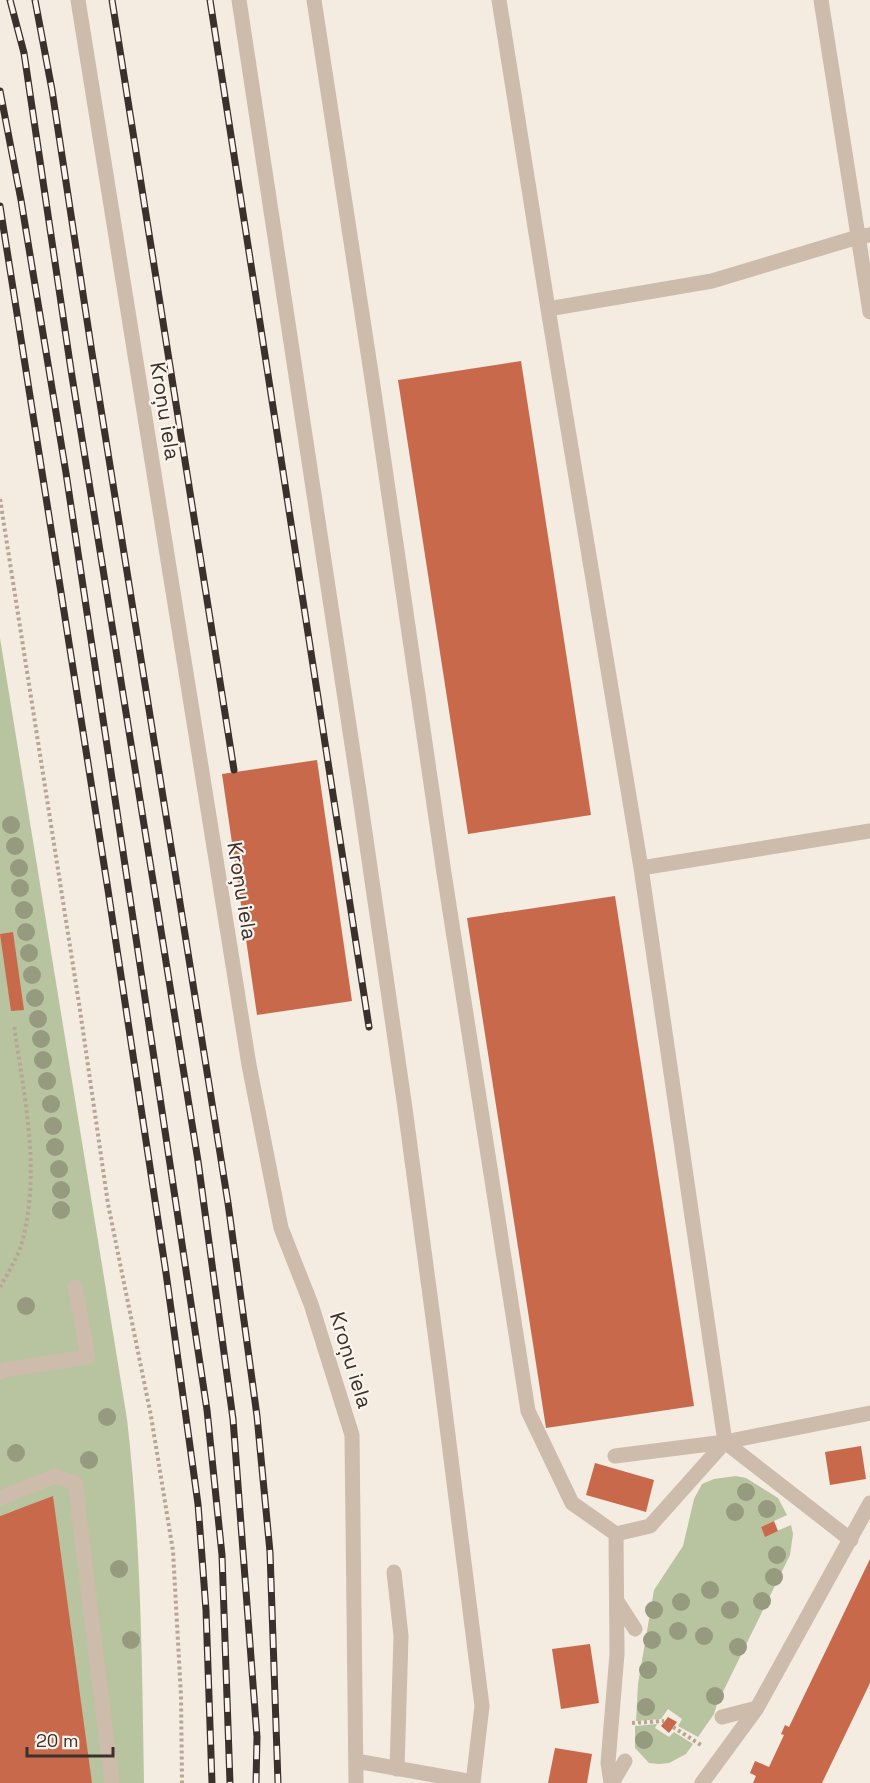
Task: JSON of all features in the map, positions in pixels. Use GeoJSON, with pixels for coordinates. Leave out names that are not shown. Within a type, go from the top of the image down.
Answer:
{"type":"FeatureCollection","features":[{"type":"Feature","properties":{"kind":"street","name":"Kroņu iela"},"geometry":{"type":"LineString","coordinates":[[78,0],[249,1065],[281,1228],[311,1304],[352,1435],[356,1783]]}},
{"type":"Feature","properties":{"kind":"street"},"geometry":{"type":"LineString","coordinates":[[239,0],[405,1108],[482,1706],[473,1783],[356,1761]]}},
{"type":"Feature","properties":{"kind":"street"},"geometry":{"type":"LineString","coordinates":[[314,0],[374,391],[442,862],[528,1411],[572,1503],[616,1534],[650,1526],[725,1442]]}},
{"type":"Feature","properties":{"kind":"street"},"geometry":{"type":"LineString","coordinates":[[499,0],[641,868],[725,1442],[851,1540]]}},
{"type":"Feature","properties":{"kind":"street"},"geometry":{"type":"LineString","coordinates":[[821,0],[864,236],[870,312]]}},
{"type":"Feature","properties":{"kind":"street"},"geometry":{"type":"LineString","coordinates":[[548,309],[712,281],[864,236]]}},
{"type":"Feature","properties":{"kind":"street"},"geometry":{"type":"LineString","coordinates":[[641,868],[870,831]]}},
{"type":"Feature","properties":{"kind":"street"},"geometry":{"type":"LineString","coordinates":[[0,1372],[88,1357],[75,1287]]}},
{"type":"Feature","properties":{"kind":"street"},"geometry":{"type":"LineString","coordinates":[[615,1455],[725,1442],[870,1413]]}},
{"type":"Feature","properties":{"kind":"street"},"geometry":{"type":"LineString","coordinates":[[0,1498],[55,1476],[75,1482],[112,1783]]}},
{"type":"Feature","properties":{"kind":"street"},"geometry":{"type":"LineString","coordinates":[[702,1783],[757,1708],[870,1503]]}},
{"type":"Feature","properties":{"kind":"street"},"geometry":{"type":"LineString","coordinates":[[612,1783],[608,1763],[617,1654],[616,1534]]}},
{"type":"Feature","properties":{"kind":"street"},"geometry":{"type":"LineString","coordinates":[[394,1572],[401,1636],[397,1769]]}},
{"type":"Feature","properties":{"kind":"street"},"geometry":{"type":"LineString","coordinates":[[616,1600],[635,1629]]}},
{"type":"Feature","properties":{"kind":"street"},"geometry":{"type":"LineString","coordinates":[[722,1717],[757,1708]]}},
{"type":"Feature","properties":{"kind":"street"},"geometry":{"type":"LineString","coordinates":[[612,1783],[625,1761]]}},
{"type":"Feature","properties":{"kind":"path"},"geometry":{"type":"LineString","coordinates":[[0,499],[108,1204],[151,1416],[172,1551],[181,1696],[182,1783]]}},
{"type":"Feature","properties":{"kind":"path"},"geometry":{"type":"LineString","coordinates":[[0,1287],[20,1247],[31,1194],[31,1154],[14,1025]]}},
{"type":"Feature","properties":{"kind":"path"},"geometry":{"type":"LineString","coordinates":[[628,1723],[664,1721]]}},
{"type":"Feature","properties":{"kind":"path"},"geometry":{"type":"LineString","coordinates":[[673,1727],[702,1745]]}},
{"type":"Feature","properties":{"kind":"green space"},"geometry":{"type":"Polygon","coordinates":[[[0,638],[127,1419],[138,1555],[144,1783],[92,1783],[13,1511],[0,1516],[0,638]]]}},
{"type":"Feature","properties":{"kind":"green space"},"geometry":{"type":"Polygon","coordinates":[[[736,1476],[746,1478],[778,1498],[787,1515],[761,1527],[765,1536],[791,1525],[793,1534],[790,1555],[714,1714],[698,1737],[678,1726],[682,1719],[668,1709],[661,1719],[636,1721],[638,1684],[654,1590],[683,1546],[694,1499],[702,1484],[714,1479],[736,1476]]]}},
{"type":"Feature","properties":{"kind":"green space"},"geometry":{"type":"Polygon","coordinates":[[[657,1724],[655,1728],[669,1737],[674,1732],[693,1744],[686,1754],[669,1763],[649,1763],[635,1748],[635,1726],[657,1724]]]}},
{"type":"Feature","properties":{"kind":"building"},"geometry":{"type":"Polygon","coordinates":[[[521,361],[591,815],[468,834],[398,380],[521,361]]]}},
{"type":"Feature","properties":{"kind":"building"},"geometry":{"type":"Polygon","coordinates":[[[317,760],[352,1001],[257,1015],[222,774],[317,760]]]}},
{"type":"Feature","properties":{"kind":"building"},"geometry":{"type":"Polygon","coordinates":[[[615,896],[694,1406],[546,1428],[467,918],[615,896]]]}},
{"type":"Feature","properties":{"kind":"building"},"geometry":{"type":"Polygon","coordinates":[[[13,932],[24,1010],[11,1011],[0,934],[13,932]]]}},
{"type":"Feature","properties":{"kind":"building"},"geometry":{"type":"Polygon","coordinates":[[[861,1446],[866,1479],[830,1485],[825,1452],[861,1446]]]}},
{"type":"Feature","properties":{"kind":"building"},"geometry":{"type":"Polygon","coordinates":[[[595,1463],[654,1480],[646,1512],[586,1495],[595,1463]]]}},
{"type":"Feature","properties":{"kind":"building"},"geometry":{"type":"Polygon","coordinates":[[[53,1496],[92,1783],[0,1783],[0,1516],[53,1496]]]}},
{"type":"Feature","properties":{"kind":"building"},"geometry":{"type":"Polygon","coordinates":[[[774,1521],[778,1531],[765,1537],[761,1527],[774,1521]]]}},
{"type":"Feature","properties":{"kind":"building"},"geometry":{"type":"Polygon","coordinates":[[[870,1559],[870,1683],[822,1783],[753,1783],[756,1776],[750,1773],[755,1761],[769,1767],[784,1735],[781,1734],[785,1725],[789,1727],[870,1559]]]}},
{"type":"Feature","properties":{"kind":"building"},"geometry":{"type":"Polygon","coordinates":[[[590,1644],[599,1703],[561,1709],[552,1649],[590,1644]]]}},
{"type":"Feature","properties":{"kind":"building"},"geometry":{"type":"Polygon","coordinates":[[[668,1717],[677,1722],[669,1733],[661,1726],[668,1717]]]}},
{"type":"Feature","properties":{"kind":"building"},"geometry":{"type":"Polygon","coordinates":[[[555,1748],[592,1754],[587,1783],[548,1783],[555,1748]]]}},
{"type":"Feature","properties":{"kind":"railway"},"geometry":{"type":"LineString","coordinates":[[10,0],[24,53],[71,370],[198,1161],[233,1419],[257,1737],[256,1783]]}},
{"type":"Feature","properties":{"kind":"railway"},"geometry":{"type":"LineString","coordinates":[[35,0],[52,90],[228,1203],[257,1416],[270,1552],[278,1783]]}},
{"type":"Feature","properties":{"kind":"railway"},"geometry":{"type":"LineString","coordinates":[[112,0],[234,770]]}},
{"type":"Feature","properties":{"kind":"railway"},"geometry":{"type":"LineString","coordinates":[[210,0],[369,1027]]}},
{"type":"Feature","properties":{"kind":"railway"},"geometry":{"type":"LineString","coordinates":[[0,91],[21,200],[66,473],[207,1410],[222,1555],[230,1783]]}},
{"type":"Feature","properties":{"kind":"railway"},"geometry":{"type":"LineString","coordinates":[[0,206],[108,890],[166,1273],[198,1504],[206,1610],[212,1783]]}}]}
